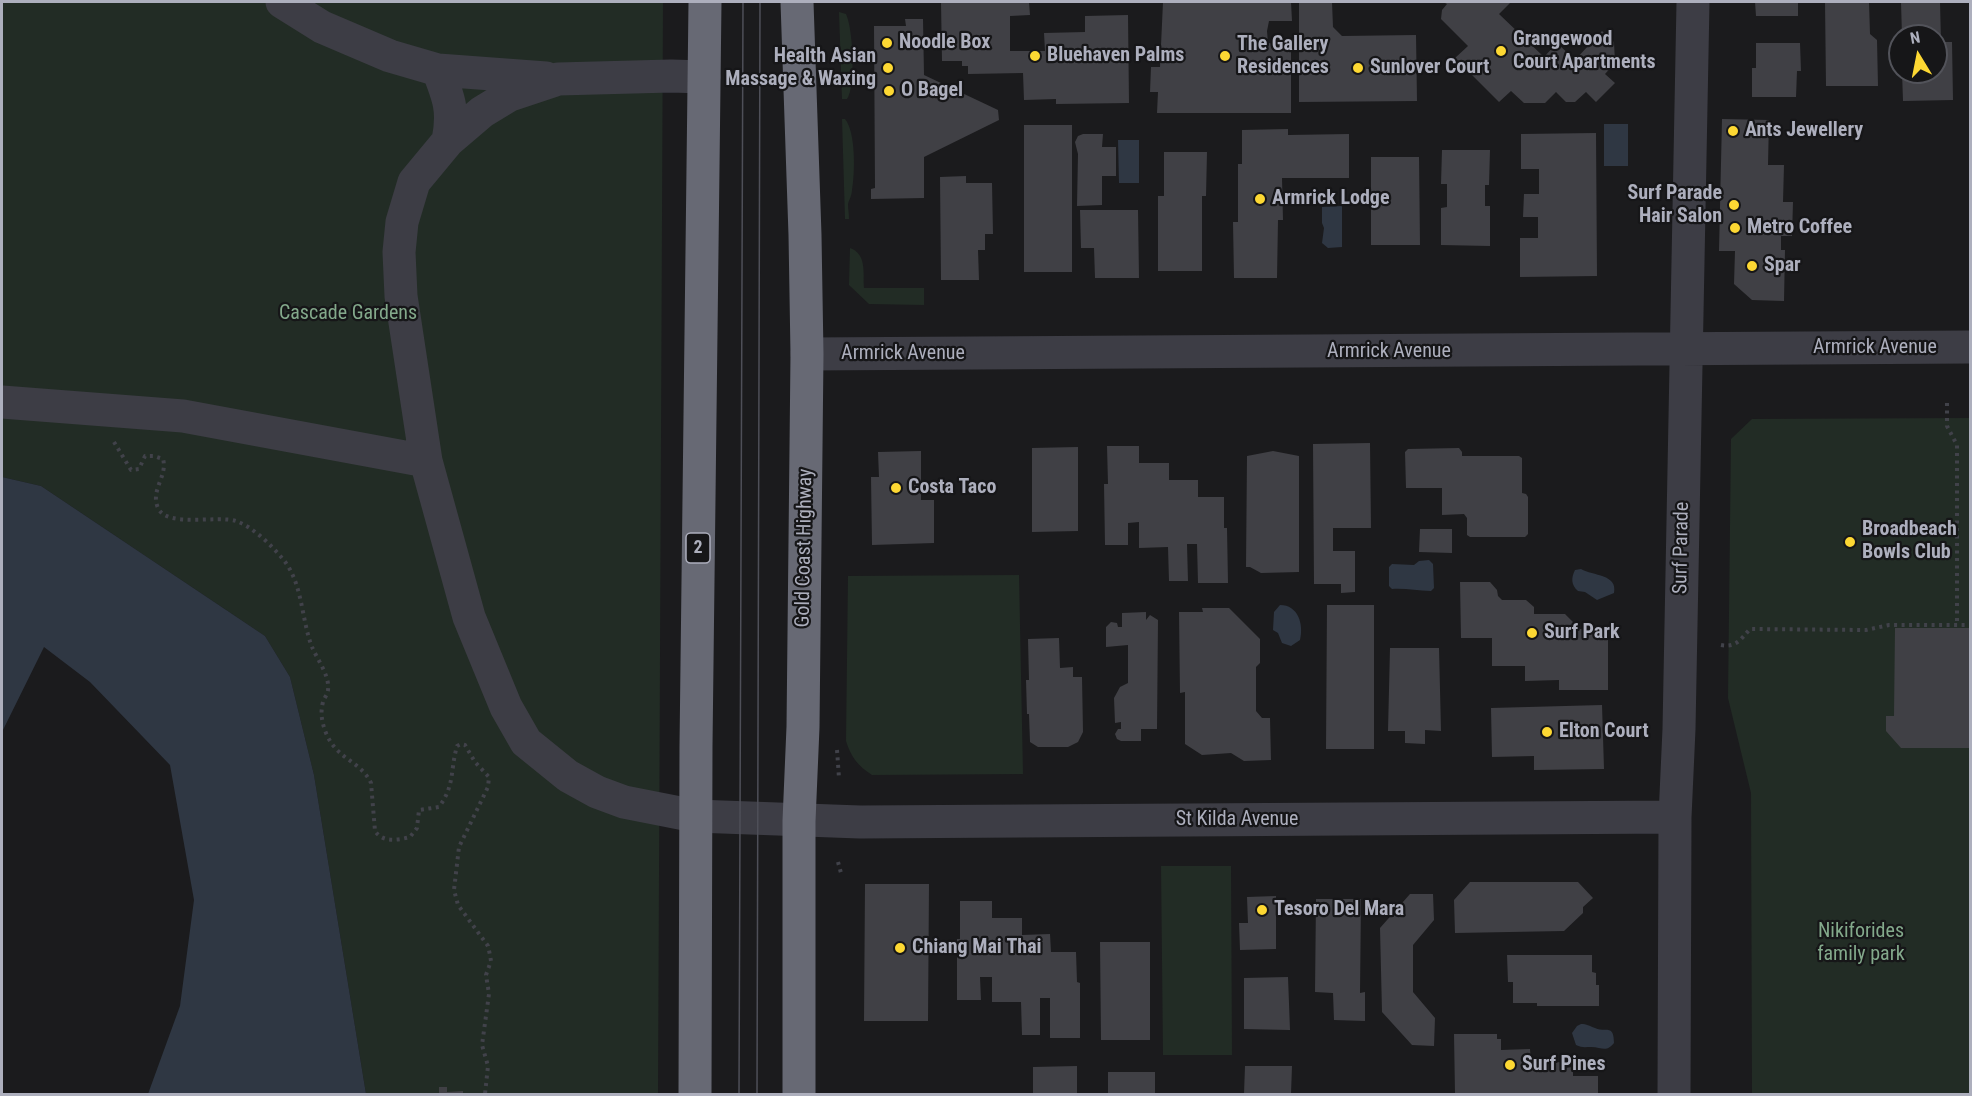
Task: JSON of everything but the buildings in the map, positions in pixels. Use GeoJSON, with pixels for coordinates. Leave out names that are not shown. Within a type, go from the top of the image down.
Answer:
{"type":"FeatureCollection","features":[{"type":"Feature","properties":{"kind":"highway","name":"2"},"geometry":{"type":"LineString","coordinates":[[695,1095],[695,816],[705,2]]}},
{"type":"Feature","properties":{"kind":"highway","name":"Gold Coast Highway"},"geometry":{"type":"LineString","coordinates":[[797,2],[806,235],[807,354],[803,727],[799,820],[799,1095]]}},
{"type":"Feature","properties":{"kind":"street"},"geometry":{"type":"LineString","coordinates":[[282,2],[322,27],[390,56],[438,70],[558,78],[704,77]]}},
{"type":"Feature","properties":{"kind":"street","name":"Surf Parade"},"geometry":{"type":"LineString","coordinates":[[1674,1095],[1675,817],[1679,729],[1693,2]]}},
{"type":"Feature","properties":{"kind":"street"},"geometry":{"type":"LineString","coordinates":[[438,70],[450,104],[452,121],[448,141]]}},
{"type":"Feature","properties":{"kind":"street","name":"St Kilda Avenue"},"geometry":{"type":"LineString","coordinates":[[558,78],[510,95],[482,112],[448,141],[414,182],[402,222],[399,252],[401,296],[426,460],[469,617],[506,707],[526,742],[567,776],[597,792],[624,802],[695,816],[799,820],[860,822],[1675,817]]}},
{"type":"Feature","properties":{"kind":"street","name":"Armrick Avenue"},"geometry":{"type":"LineString","coordinates":[[807,354],[1971,347]]}},
{"type":"Feature","properties":{"kind":"street"},"geometry":{"type":"LineString","coordinates":[[2,402],[183,416],[426,460]]}},
{"type":"Feature","properties":{"kind":"path"},"geometry":{"type":"LineString","coordinates":[[1947,403],[1947,426],[1958,445],[1958,625]]}},
{"type":"Feature","properties":{"kind":"path"},"geometry":{"type":"LineString","coordinates":[[105,409],[111,436],[131,470],[139,469],[145,456],[163,459],[164,469],[156,491],[157,505],[162,513],[178,519],[235,521],[263,539],[284,560],[300,596],[311,645],[327,679],[328,691],[322,710],[326,732],[337,752],[368,777],[371,783],[375,831],[378,836],[388,839],[410,837],[417,828],[419,810],[439,807],[450,788],[452,763],[457,746],[465,745],[475,762],[489,777],[488,787],[459,848],[454,890],[458,904],[488,946],[491,961],[486,975],[489,994],[482,1045],[488,1066],[485,1095]]}},
{"type":"Feature","properties":{"kind":"path"},"geometry":{"type":"LineString","coordinates":[[1721,645],[1736,644],[1750,629],[1866,630],[1889,625],[1971,625]]}},
{"type":"Feature","properties":{"kind":"path"},"geometry":{"type":"LineString","coordinates":[[837,750],[839,778]]}},
{"type":"Feature","properties":{"kind":"path"},"geometry":{"type":"LineString","coordinates":[[837,862],[841,873]]}},
{"type":"Feature","properties":{"kind":"green space","name":"Cascade Gardens"},"geometry":{"type":"Polygon","coordinates":[[[2,2],[663,2],[658,1094],[366,1094],[314,775],[290,677],[265,636],[41,486],[2,477],[2,2]]]}},
{"type":"Feature","properties":{"kind":"green space"},"geometry":{"type":"Polygon","coordinates":[[[839,12],[846,14],[852,44],[852,83],[847,99],[842,99],[839,12]]]}},
{"type":"Feature","properties":{"kind":"green space"},"geometry":{"type":"Polygon","coordinates":[[[842,119],[845,119],[849,125],[854,153],[852,194],[848,204],[849,219],[845,219],[842,119]]]}},
{"type":"Feature","properties":{"kind":"green space"},"geometry":{"type":"Polygon","coordinates":[[[850,248],[862,259],[864,288],[924,288],[924,305],[869,304],[849,285],[850,248]]]}},
{"type":"Feature","properties":{"kind":"green space","name":"Nikiforides family park"},"geometry":{"type":"Polygon","coordinates":[[[1970,418],[1970,1094],[1752,1094],[1751,793],[1728,698],[1731,439],[1752,419],[1970,418]]]}},
{"type":"Feature","properties":{"kind":"green space"},"geometry":{"type":"Polygon","coordinates":[[[1019,575],[1023,774],[872,775],[867,772],[856,761],[846,741],[848,576],[1019,575]]]}},
{"type":"Feature","properties":{"kind":"green space"},"geometry":{"type":"Polygon","coordinates":[[[1161,866],[1231,866],[1232,1055],[1163,1055],[1161,866]]]}},
{"type":"Feature","properties":{"kind":"water"},"geometry":{"type":"Polygon","coordinates":[[[1604,124],[1628,124],[1628,166],[1604,166],[1604,124]]]}},
{"type":"Feature","properties":{"kind":"water"},"geometry":{"type":"Polygon","coordinates":[[[1118,140],[1139,140],[1139,183],[1119,183],[1118,140]]]}},
{"type":"Feature","properties":{"kind":"water"},"geometry":{"type":"Polygon","coordinates":[[[1342,206],[1342,247],[1328,248],[1322,243],[1324,228],[1322,207],[1342,206]]]}},
{"type":"Feature","properties":{"kind":"water"},"geometry":{"type":"Polygon","coordinates":[[[2,477],[41,486],[265,636],[290,677],[314,775],[366,1094],[148,1094],[180,1006],[194,900],[170,765],[90,682],[44,647],[2,732],[2,477]]]}},
{"type":"Feature","properties":{"kind":"water"},"geometry":{"type":"Polygon","coordinates":[[[1429,560],[1433,564],[1434,588],[1431,591],[1392,589],[1389,586],[1389,567],[1392,564],[1414,565],[1419,561],[1429,560]]]}},
{"type":"Feature","properties":{"kind":"water"},"geometry":{"type":"Polygon","coordinates":[[[1581,569],[1604,576],[1612,582],[1614,593],[1597,600],[1585,592],[1578,591],[1572,579],[1575,570],[1581,569]]]}},
{"type":"Feature","properties":{"kind":"water"},"geometry":{"type":"Polygon","coordinates":[[[1280,605],[1291,608],[1300,622],[1300,640],[1291,646],[1282,643],[1278,633],[1273,630],[1274,612],[1280,605]]]}},
{"type":"Feature","properties":{"kind":"water"},"geometry":{"type":"Polygon","coordinates":[[[1581,1024],[1611,1031],[1614,1043],[1606,1049],[1576,1045],[1572,1033],[1581,1024]]]}},
{"type":"Feature","properties":{"kind":"tram line"},"geometry":{"type":"LineString","coordinates":[[739,1094],[743,2]]}},
{"type":"Feature","properties":{"kind":"tram line"},"geometry":{"type":"LineString","coordinates":[[757,1094],[760,2]]}},
{"type":"Feature","properties":{"kind":"place","name":"Noodle Box"},"geometry":{"type":"Point","coordinates":[887,43]}},
{"type":"Feature","properties":{"kind":"place","name":"Grangewood Court Apartments"},"geometry":{"type":"Point","coordinates":[1501,51]}},
{"type":"Feature","properties":{"kind":"place","name":"Bluehaven Palms"},"geometry":{"type":"Point","coordinates":[1035,56]}},
{"type":"Feature","properties":{"kind":"place","name":"The Gallery Residences"},"geometry":{"type":"Point","coordinates":[1225,56]}},
{"type":"Feature","properties":{"kind":"place","name":"Health Asian Massage & Waxing"},"geometry":{"type":"Point","coordinates":[888,68]}},
{"type":"Feature","properties":{"kind":"place","name":"Sunlover Court"},"geometry":{"type":"Point","coordinates":[1358,68]}},
{"type":"Feature","properties":{"kind":"place","name":"O Bagel"},"geometry":{"type":"Point","coordinates":[889,91]}},
{"type":"Feature","properties":{"kind":"place","name":"Ants Jewellery"},"geometry":{"type":"Point","coordinates":[1733,131]}},
{"type":"Feature","properties":{"kind":"place","name":"Armrick Lodge"},"geometry":{"type":"Point","coordinates":[1260,199]}},
{"type":"Feature","properties":{"kind":"place","name":"Surf Parade Hair Salon"},"geometry":{"type":"Point","coordinates":[1734,205]}},
{"type":"Feature","properties":{"kind":"place","name":"Metro Coffee"},"geometry":{"type":"Point","coordinates":[1735,228]}},
{"type":"Feature","properties":{"kind":"place","name":"Spar"},"geometry":{"type":"Point","coordinates":[1752,266]}},
{"type":"Feature","properties":{"kind":"place","name":"Costa Taco"},"geometry":{"type":"Point","coordinates":[896,488]}},
{"type":"Feature","properties":{"kind":"place","name":"Broadbeach Bowls Club"},"geometry":{"type":"Point","coordinates":[1850,542]}},
{"type":"Feature","properties":{"kind":"place","name":"Surf Park"},"geometry":{"type":"Point","coordinates":[1532,633]}},
{"type":"Feature","properties":{"kind":"place","name":"Elton Court"},"geometry":{"type":"Point","coordinates":[1547,732]}},
{"type":"Feature","properties":{"kind":"place","name":"Tesoro Del Mara"},"geometry":{"type":"Point","coordinates":[1262,910]}},
{"type":"Feature","properties":{"kind":"place","name":"Chiang Mai Thai"},"geometry":{"type":"Point","coordinates":[900,948]}},
{"type":"Feature","properties":{"kind":"place","name":"Surf Pines"},"geometry":{"type":"Point","coordinates":[1510,1065]}}]}
